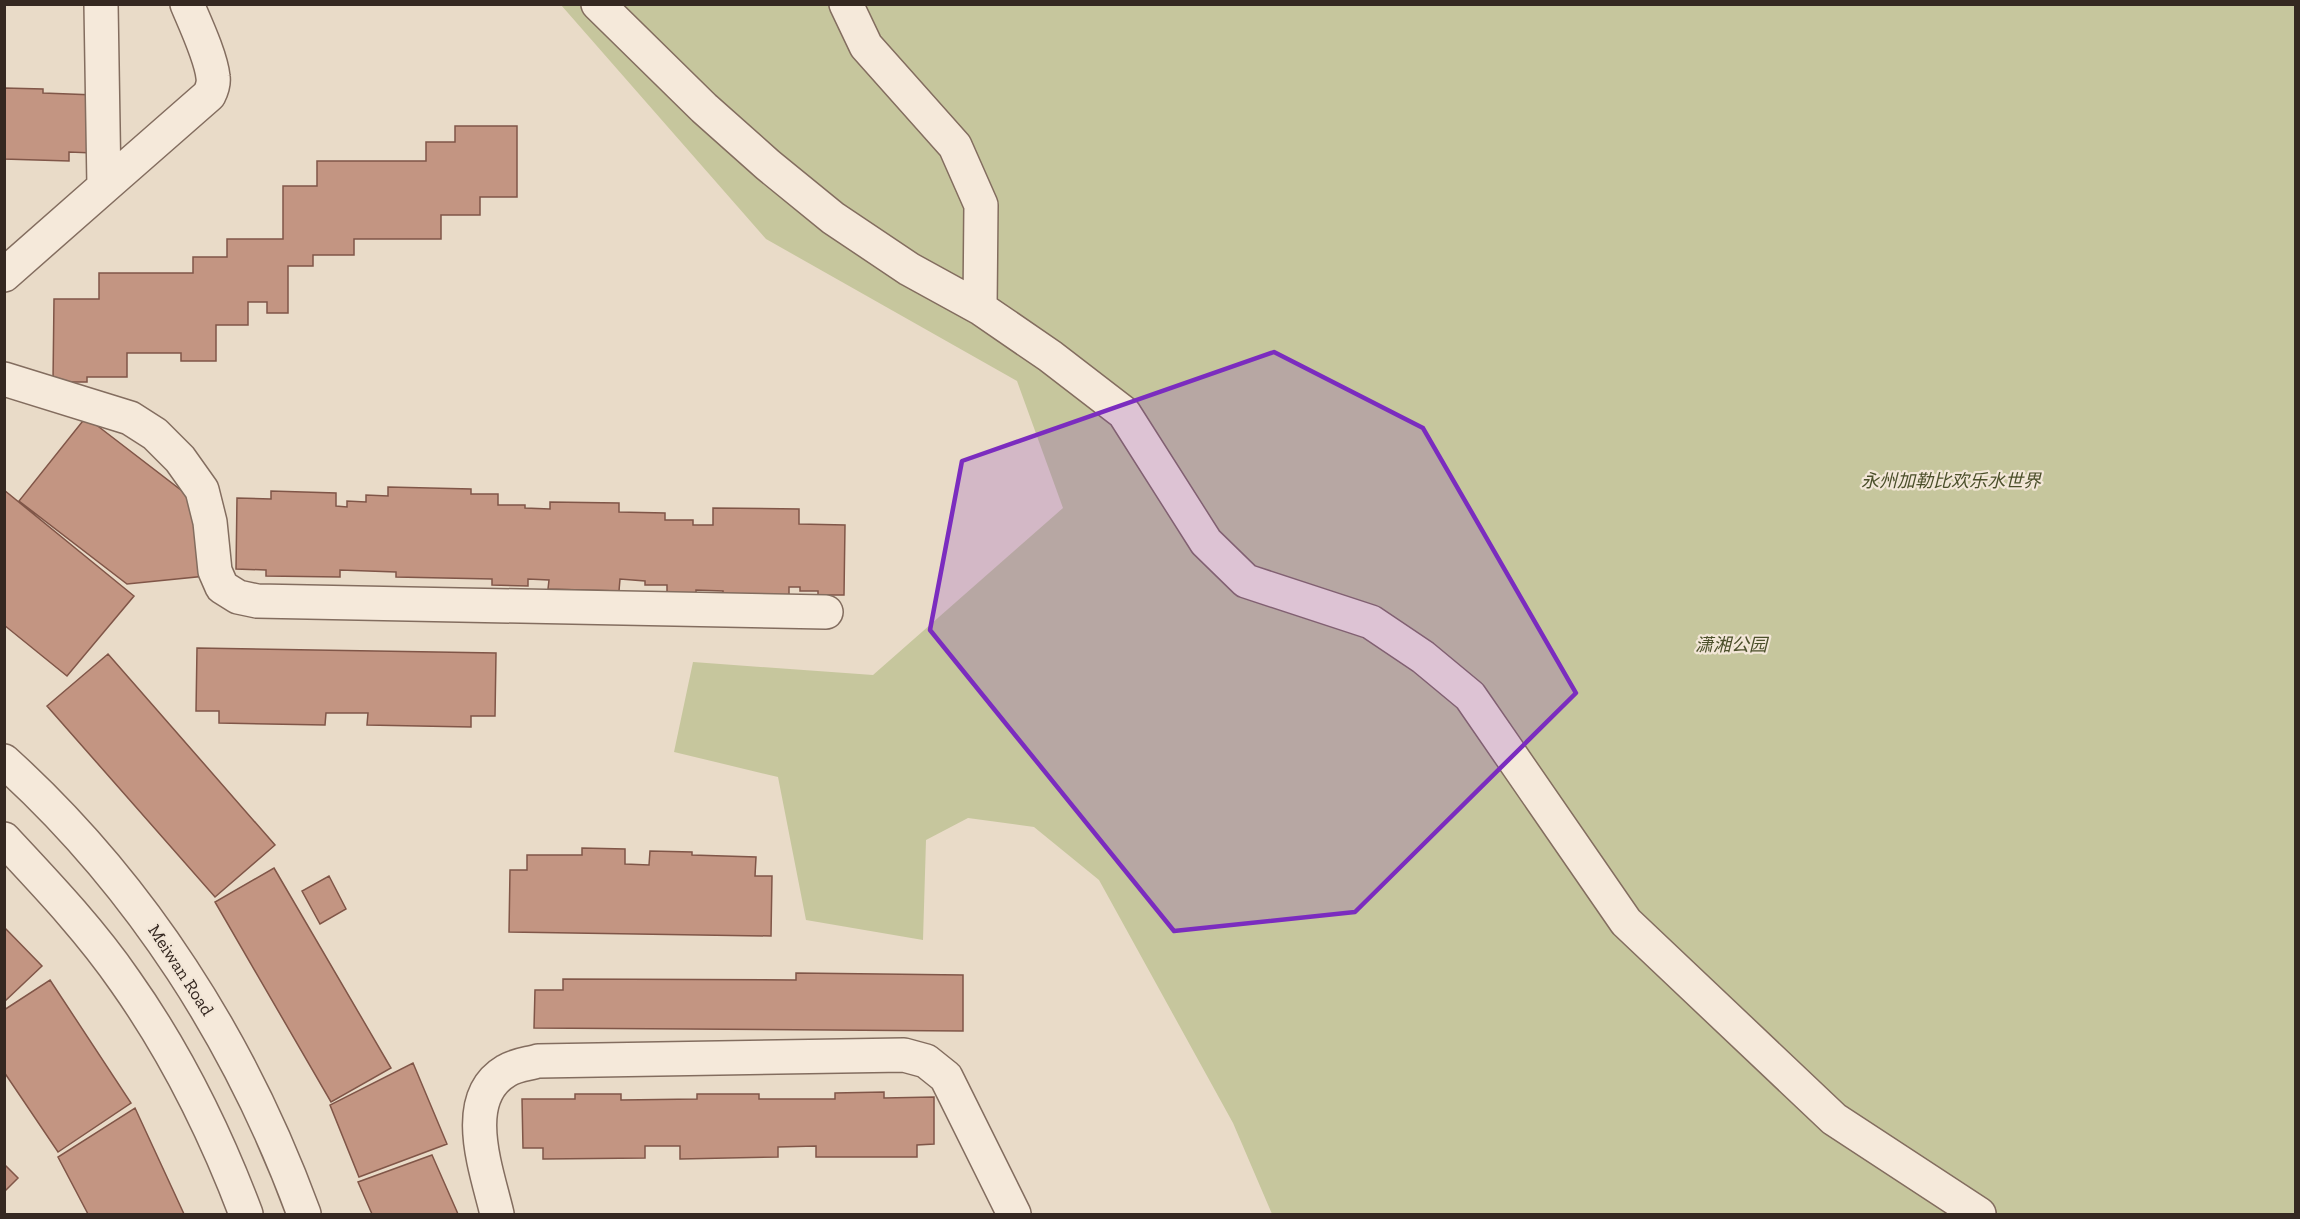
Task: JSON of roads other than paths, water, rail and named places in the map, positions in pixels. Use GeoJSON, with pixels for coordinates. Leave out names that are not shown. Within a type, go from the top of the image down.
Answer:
{"type":"FeatureCollection","features":[{"type":"Feature","properties":{"kind":"street"},"geometry":{"type":"LineString","coordinates":[[101,4],[104,187]]}},
{"type":"Feature","properties":{"kind":"street"},"geometry":{"type":"LineString","coordinates":[[4,275],[209,95],[213,76],[187,4]]}},
{"type":"Feature","properties":{"kind":"street"},"geometry":{"type":"LineString","coordinates":[[598,4],[704,108],[768,165],[833,218],[909,269],[980,308],[1050,356],[1124,413],[1206,542],[1246,581],[1371,622],[1423,657],[1470,696],[1626,922],[1834,1119],[1979,1215]]}},
{"type":"Feature","properties":{"kind":"street"},"geometry":{"type":"LineString","coordinates":[[846,4],[866,46],[955,146],[981,205],[980,308]]}},
{"type":"Feature","properties":{"kind":"street"},"geometry":{"type":"LineString","coordinates":[[4,379],[130,418],[155,434],[180,459],[202,489],[210,522],[214,571],[222,587],[238,597],[256,601],[826,612]]}},
{"type":"Feature","properties":{"kind":"street","name":"Meiwan Road"},"geometry":{"type":"LineString","coordinates":[[4,761],[30,784],[100,859],[170,950],[202,999],[244,1073],[287,1168],[304,1215]]}},
{"type":"Feature","properties":{"kind":"street"},"geometry":{"type":"LineString","coordinates":[[4,838],[67,907],[125,980],[167,1046],[203,1111],[246,1215]]}},
{"type":"Feature","properties":{"kind":"street"},"geometry":{"type":"LineString","coordinates":[[497,1215],[482,1146],[479,1118],[487,1088],[507,1070],[538,1061],[904,1056],[926,1061],[946,1077],[1014,1215]]}},
{"type":"Feature","properties":{"kind":"park label","name":"永州加勒比欢乐水世界"},"geometry":{"type":"Point","coordinates":[1951,481]}},
{"type":"Feature","properties":{"kind":"park label","name":"潇湘公园"},"geometry":{"type":"Point","coordinates":[1731,645]}}]}
